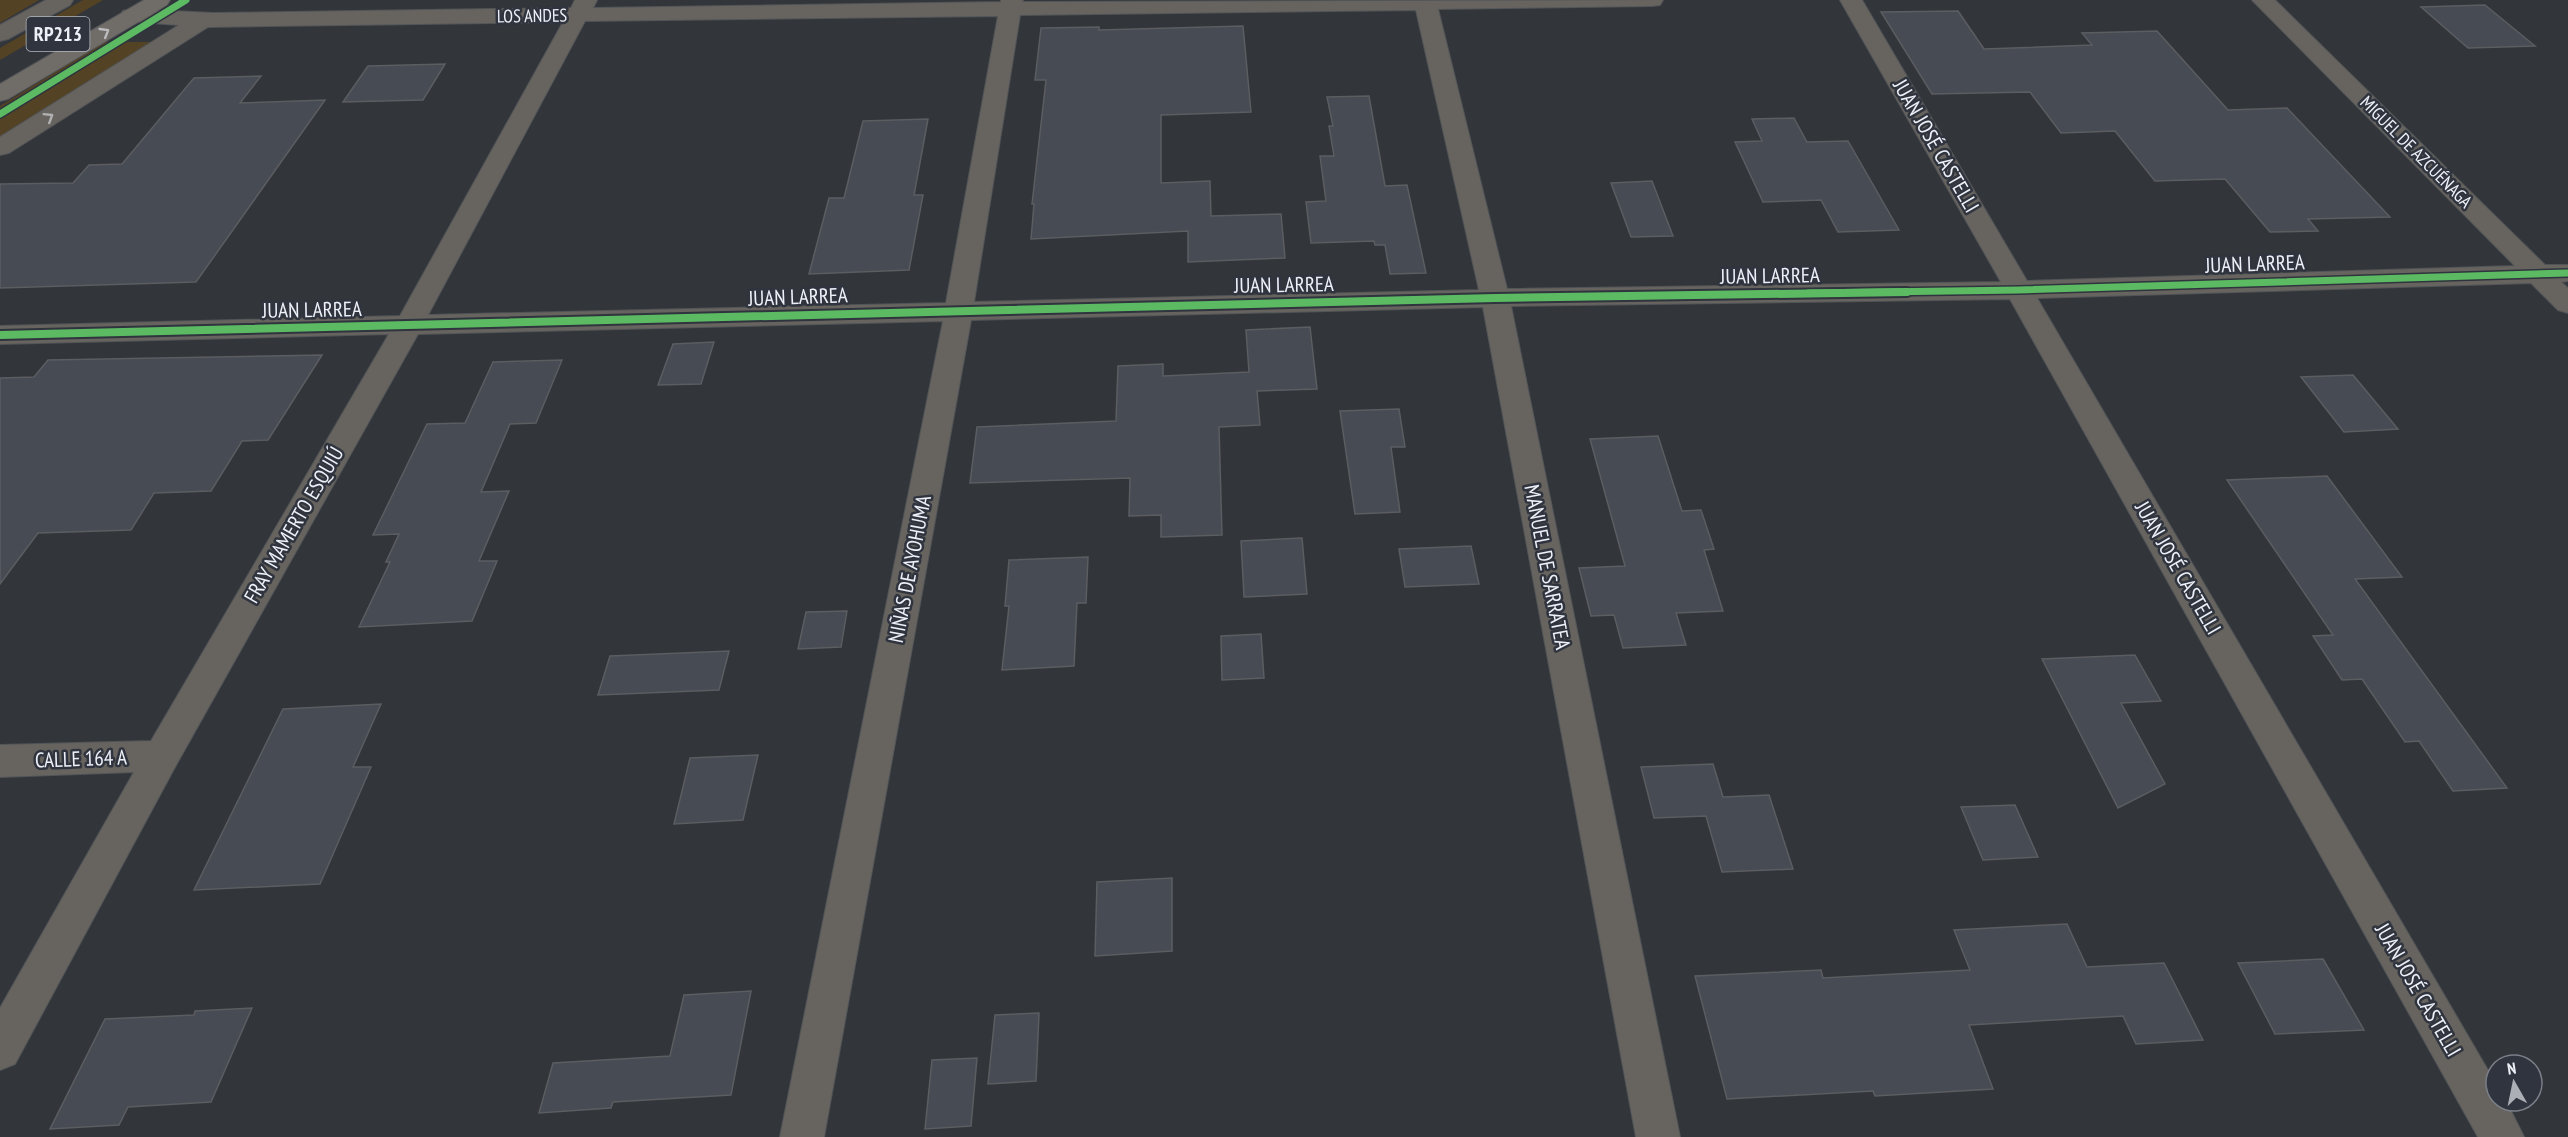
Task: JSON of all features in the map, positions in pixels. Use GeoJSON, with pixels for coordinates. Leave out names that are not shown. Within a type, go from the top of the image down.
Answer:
{"type":"FeatureCollection","features":[{"type":"Feature","properties":{"kind":"main road","name":"RP213"},"geometry":{"type":"LineString","coordinates":[[0,94],[159,0]]}},
{"type":"Feature","properties":{"kind":"street"},"geometry":{"type":"LineString","coordinates":[[0,34],[62,0]]}},
{"type":"Feature","properties":{"kind":"street"},"geometry":{"type":"LineString","coordinates":[[0,148],[235,0]]}},
{"type":"Feature","properties":{"kind":"street","name":"LOS ANDES"},"geometry":{"type":"LineString","coordinates":[[132,16],[202,20],[581,8],[1652,0]]}},
{"type":"Feature","properties":{"kind":"street","name":"JUAN JOSÉ CASTELLI"},"geometry":{"type":"LineString","coordinates":[[1851,0],[2502,1137]]}},
{"type":"Feature","properties":{"kind":"street","name":"MIGUEL DE AZCUÉNAGA"},"geometry":{"type":"LineString","coordinates":[[2263,0],[2568,304]]}},
{"type":"Feature","properties":{"kind":"street","name":"MANUEL DE SARRATEA"},"geometry":{"type":"LineString","coordinates":[[1426,2],[1495,298],[1658,1137]]}},
{"type":"Feature","properties":{"kind":"street","name":"NIÑAS DE AYOHUMA"},"geometry":{"type":"LineString","coordinates":[[802,1137],[959,310],[1011,4]]}},
{"type":"Feature","properties":{"kind":"street","name":"FRAY MAMERTO ESQUIÚ"},"geometry":{"type":"LineString","coordinates":[[0,1049],[162,756],[409,325],[581,8]]}},
{"type":"Feature","properties":{"kind":"street"},"geometry":{"type":"LineString","coordinates":[[0,9],[34,15]]}},
{"type":"Feature","properties":{"kind":"street","name":"JUAN LARREA"},"geometry":{"type":"LineString","coordinates":[[0,335],[1495,298],[2019,290],[2568,273]]}},
{"type":"Feature","properties":{"kind":"street","name":"CALLE 164 A"},"geometry":{"type":"LineString","coordinates":[[0,761],[162,756]]}},
{"type":"Feature","properties":{"kind":"shaded area"},"geometry":{"type":"Polygon","coordinates":[[[0,0],[39,0],[0,23],[0,0]]]}},
{"type":"Feature","properties":{"kind":"shaded area"},"geometry":{"type":"Polygon","coordinates":[[[83,0],[103,0],[0,60],[0,48],[83,0]]]}},
{"type":"Feature","properties":{"kind":"shaded area"},"geometry":{"type":"Polygon","coordinates":[[[104,42],[172,42],[0,150],[0,106],[104,42]]]}},
{"type":"Feature","properties":{"kind":"building"},"geometry":{"type":"Polygon","coordinates":[[[2485,5],[2535,46],[2468,48],[2421,7],[2485,5]]]}},
{"type":"Feature","properties":{"kind":"building"},"geometry":{"type":"Polygon","coordinates":[[[1958,11],[1984,49],[2092,45],[2082,33],[2157,31],[2228,110],[2287,108],[2390,217],[2308,219],[2318,231],[2270,232],[2225,179],[2155,181],[2115,131],[2061,133],[2030,92],[1932,94],[1881,12],[1958,11]]]}},
{"type":"Feature","properties":{"kind":"building"},"geometry":{"type":"Polygon","coordinates":[[[1243,26],[1251,112],[1161,115],[1161,183],[1210,181],[1211,216],[1281,214],[1285,258],[1188,262],[1188,231],[1031,239],[1034,204],[1032,204],[1046,80],[1035,80],[1041,28],[1099,27],[1099,30],[1243,26]]]}},
{"type":"Feature","properties":{"kind":"building"},"geometry":{"type":"Polygon","coordinates":[[[445,64],[423,100],[343,102],[368,66],[445,64]]]}},
{"type":"Feature","properties":{"kind":"building"},"geometry":{"type":"Polygon","coordinates":[[[261,76],[240,103],[325,100],[196,282],[0,288],[0,184],[73,183],[89,165],[122,164],[194,78],[261,76]]]}},
{"type":"Feature","properties":{"kind":"building"},"geometry":{"type":"Polygon","coordinates":[[[1369,96],[1385,186],[1407,185],[1426,273],[1390,274],[1385,245],[1375,245],[1374,241],[1311,243],[1306,202],[1326,201],[1320,156],[1334,156],[1329,126],[1333,126],[1327,97],[1369,96]]]}},
{"type":"Feature","properties":{"kind":"building"},"geometry":{"type":"Polygon","coordinates":[[[1794,118],[1807,142],[1848,141],[1899,230],[1838,232],[1821,200],[1763,202],[1735,142],[1762,141],[1752,119],[1794,118]]]}},
{"type":"Feature","properties":{"kind":"building"},"geometry":{"type":"Polygon","coordinates":[[[928,119],[914,195],[923,195],[909,270],[809,274],[829,198],[844,198],[863,121],[928,119]]]}},
{"type":"Feature","properties":{"kind":"building"},"geometry":{"type":"Polygon","coordinates":[[[1652,181],[1673,236],[1631,237],[1611,183],[1652,181]]]}},
{"type":"Feature","properties":{"kind":"building"},"geometry":{"type":"Polygon","coordinates":[[[1310,327],[1317,389],[1257,391],[1260,425],[1219,427],[1222,535],[1161,537],[1161,515],[1129,516],[1130,478],[970,483],[977,427],[1116,421],[1118,366],[1163,364],[1163,376],[1249,372],[1246,330],[1310,327]]]}},
{"type":"Feature","properties":{"kind":"building"},"geometry":{"type":"Polygon","coordinates":[[[714,342],[701,384],[658,385],[673,344],[714,342]]]}},
{"type":"Feature","properties":{"kind":"building"},"geometry":{"type":"Polygon","coordinates":[[[322,355],[268,440],[242,441],[211,491],[154,493],[131,530],[38,533],[0,584],[0,378],[34,377],[48,360],[322,355]]]}},
{"type":"Feature","properties":{"kind":"building"},"geometry":{"type":"Polygon","coordinates":[[[562,360],[536,423],[510,424],[481,492],[509,491],[479,561],[497,561],[472,621],[359,627],[390,562],[386,562],[399,534],[373,535],[427,424],[465,423],[493,362],[562,360]]]}},
{"type":"Feature","properties":{"kind":"building"},"geometry":{"type":"Polygon","coordinates":[[[2353,375],[2398,429],[2344,432],[2301,377],[2353,375]]]}},
{"type":"Feature","properties":{"kind":"building"},"geometry":{"type":"Polygon","coordinates":[[[1399,409],[1405,447],[1391,447],[1400,512],[1355,514],[1340,411],[1399,409]]]}},
{"type":"Feature","properties":{"kind":"building"},"geometry":{"type":"Polygon","coordinates":[[[1658,436],[1682,511],[1701,510],[1714,549],[1704,550],[1723,611],[1676,613],[1686,645],[1623,648],[1614,615],[1591,616],[1579,568],[1625,566],[1590,439],[1658,436]]]}},
{"type":"Feature","properties":{"kind":"building"},"geometry":{"type":"Polygon","coordinates":[[[2327,476],[2402,577],[2355,579],[2507,788],[2453,791],[2419,741],[2405,742],[2362,679],[2342,680],[2313,636],[2333,635],[2227,480],[2327,476]]]}},
{"type":"Feature","properties":{"kind":"building"},"geometry":{"type":"Polygon","coordinates":[[[1302,538],[1307,594],[1244,597],[1241,541],[1302,538]]]}},
{"type":"Feature","properties":{"kind":"building"},"geometry":{"type":"Polygon","coordinates":[[[1471,546],[1479,584],[1405,587],[1399,549],[1471,546]]]}},
{"type":"Feature","properties":{"kind":"building"},"geometry":{"type":"Polygon","coordinates":[[[1088,557],[1086,603],[1077,603],[1074,666],[1002,670],[1009,606],[1005,606],[1009,560],[1088,557]]]}},
{"type":"Feature","properties":{"kind":"building"},"geometry":{"type":"Polygon","coordinates":[[[847,611],[841,647],[798,649],[806,612],[847,611]]]}},
{"type":"Feature","properties":{"kind":"building"},"geometry":{"type":"Polygon","coordinates":[[[1261,634],[1264,678],[1222,680],[1221,636],[1261,634]]]}},
{"type":"Feature","properties":{"kind":"building"},"geometry":{"type":"Polygon","coordinates":[[[729,651],[719,690],[598,695],[610,656],[729,651]]]}},
{"type":"Feature","properties":{"kind":"building"},"geometry":{"type":"Polygon","coordinates":[[[2135,655],[2161,701],[2121,703],[2165,784],[2118,808],[2042,659],[2135,655]]]}},
{"type":"Feature","properties":{"kind":"building"},"geometry":{"type":"Polygon","coordinates":[[[381,704],[353,767],[371,767],[320,884],[194,890],[283,709],[381,704]]]}},
{"type":"Feature","properties":{"kind":"building"},"geometry":{"type":"Polygon","coordinates":[[[758,755],[743,820],[674,824],[690,758],[758,755]]]}},
{"type":"Feature","properties":{"kind":"building"},"geometry":{"type":"Polygon","coordinates":[[[1713,764],[1723,797],[1769,795],[1793,869],[1722,872],[1706,816],[1654,818],[1641,767],[1713,764]]]}},
{"type":"Feature","properties":{"kind":"building"},"geometry":{"type":"Polygon","coordinates":[[[2015,805],[2038,857],[1983,860],[1961,807],[2015,805]]]}},
{"type":"Feature","properties":{"kind":"building"},"geometry":{"type":"Polygon","coordinates":[[[1172,878],[1172,951],[1095,956],[1097,882],[1172,878]]]}},
{"type":"Feature","properties":{"kind":"building"},"geometry":{"type":"Polygon","coordinates":[[[2067,924],[2087,967],[2164,963],[2203,1040],[2136,1044],[2123,1016],[1969,1025],[1993,1089],[1875,1096],[1873,1091],[1727,1099],[1695,976],[1821,970],[1823,978],[1970,970],[1954,930],[2067,924]]]}},
{"type":"Feature","properties":{"kind":"building"},"geometry":{"type":"Polygon","coordinates":[[[2323,959],[2364,1030],[2275,1034],[2238,963],[2323,959]]]}},
{"type":"Feature","properties":{"kind":"building"},"geometry":{"type":"Polygon","coordinates":[[[751,991],[731,1095],[613,1102],[611,1108],[539,1113],[553,1063],[670,1056],[684,995],[751,991]]]}},
{"type":"Feature","properties":{"kind":"building"},"geometry":{"type":"Polygon","coordinates":[[[252,1008],[211,1102],[128,1107],[119,1125],[50,1129],[105,1019],[194,1015],[195,1011],[252,1008]]]}},
{"type":"Feature","properties":{"kind":"building"},"geometry":{"type":"Polygon","coordinates":[[[1039,1013],[1036,1081],[988,1084],[995,1015],[1039,1013]]]}},
{"type":"Feature","properties":{"kind":"building"},"geometry":{"type":"Polygon","coordinates":[[[977,1058],[971,1126],[925,1129],[932,1060],[977,1058]]]}},
{"type":"Feature","properties":{"kind":"cycle path"},"geometry":{"type":"LineString","coordinates":[[0,114],[186,0]]}},
{"type":"Feature","properties":{"kind":"cycle path"},"geometry":{"type":"LineString","coordinates":[[0,335],[1495,298],[2019,290],[2568,273]]}}]}
